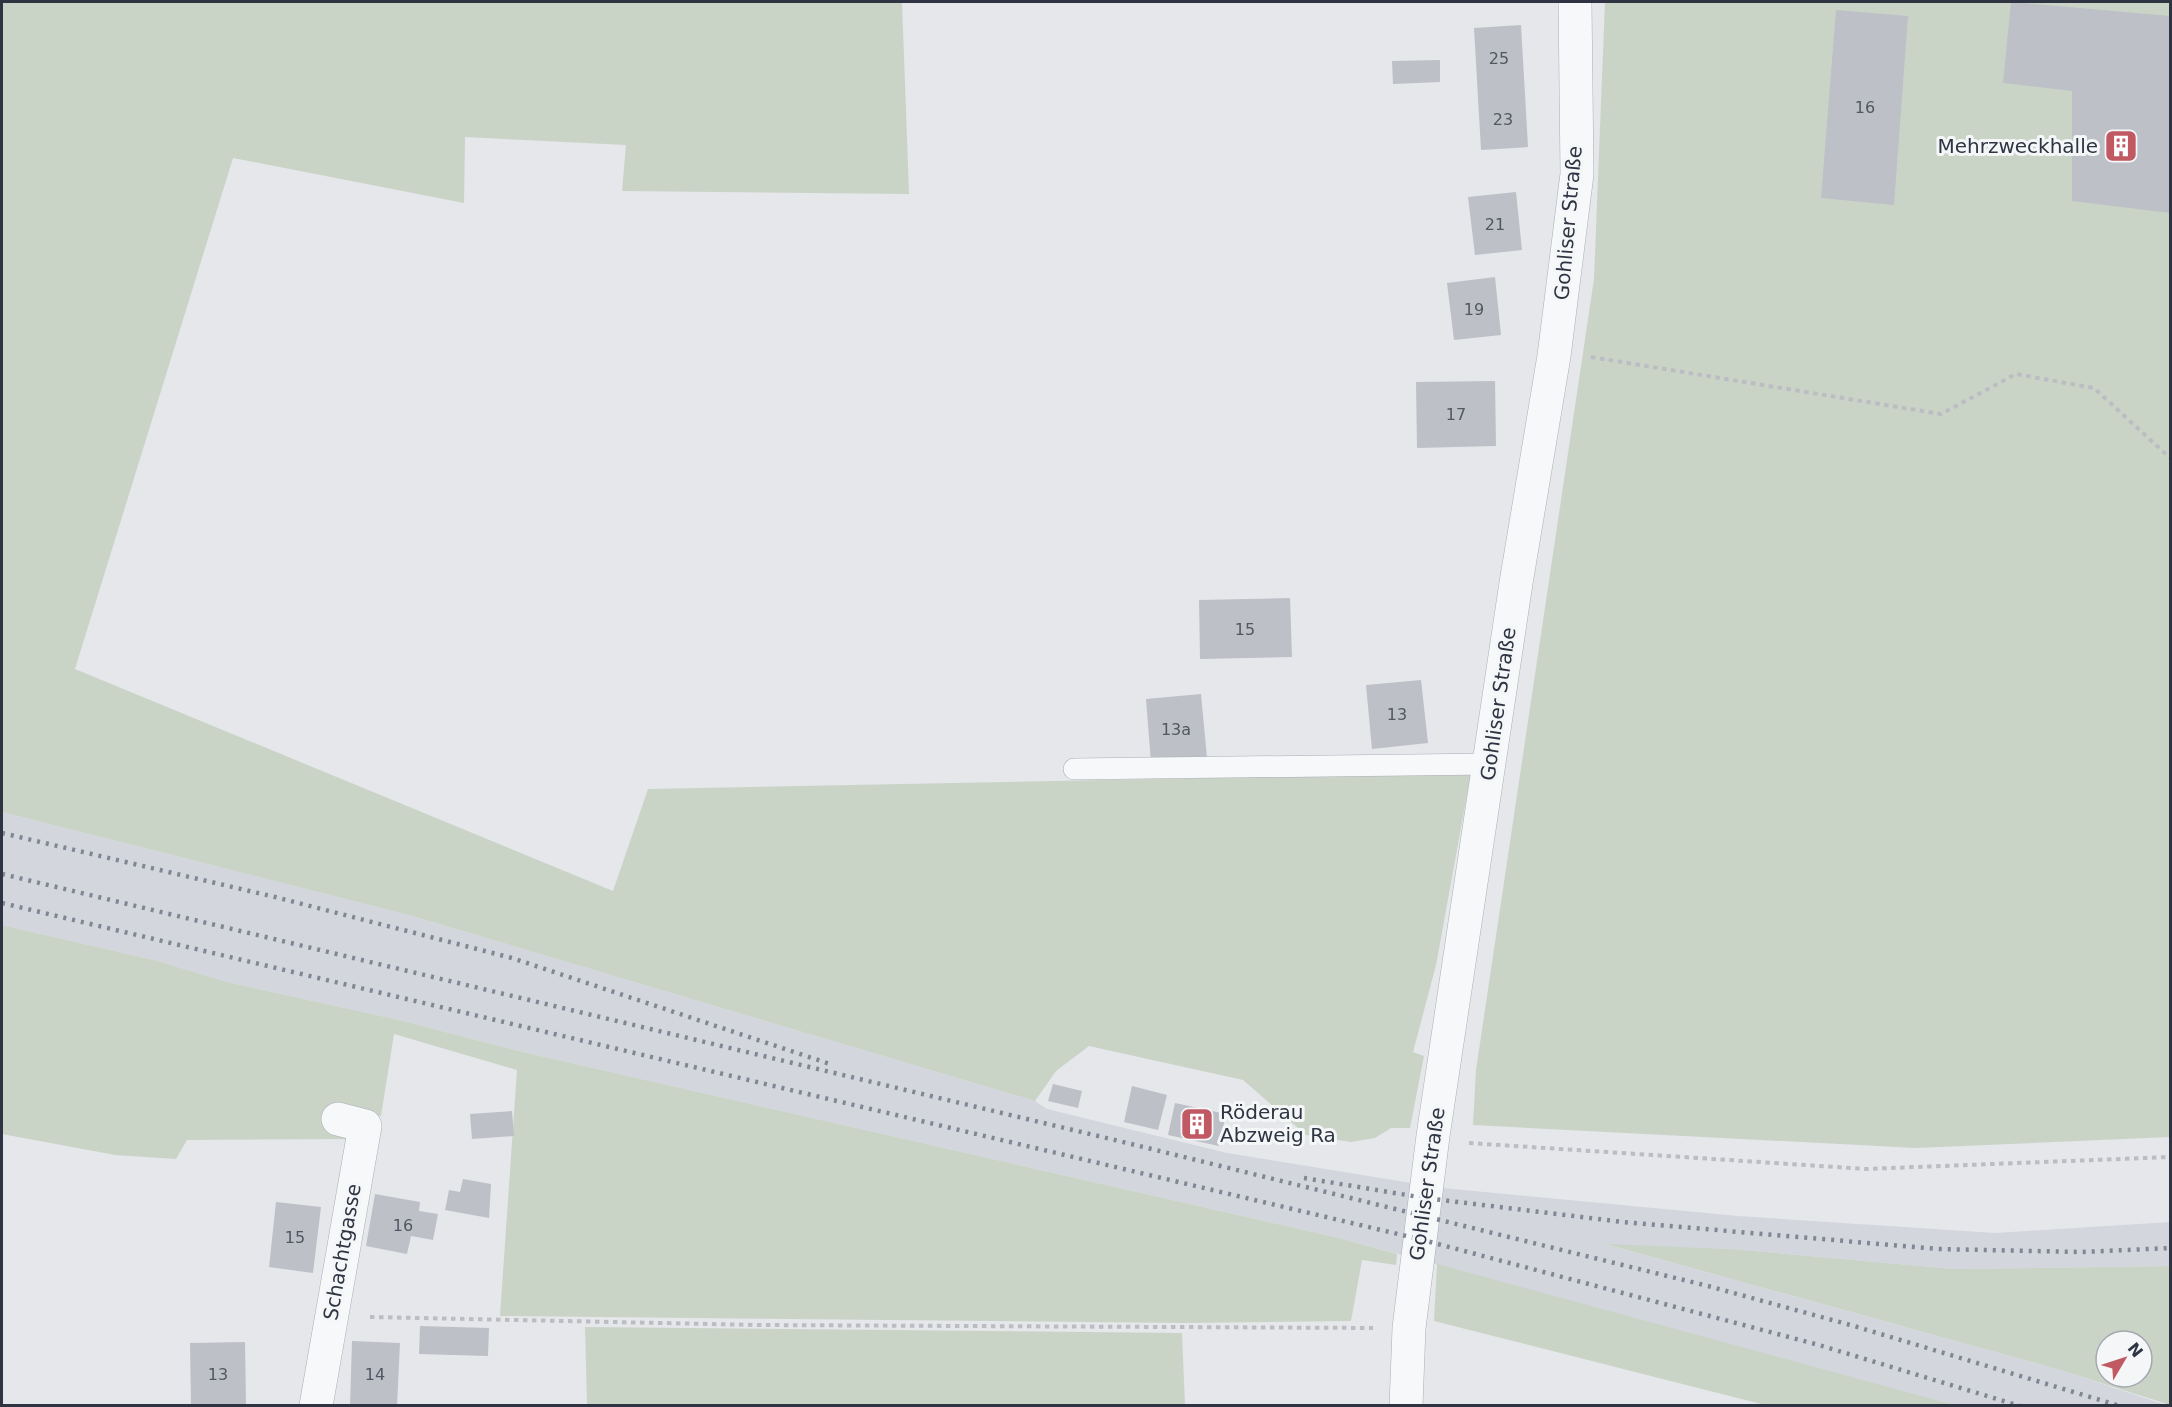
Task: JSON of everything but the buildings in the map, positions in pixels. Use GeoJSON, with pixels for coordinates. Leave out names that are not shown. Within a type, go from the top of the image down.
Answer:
{"type":"FeatureCollection","features":[{"type":"Feature","properties":{"kind":"street","name":"Gohliser Straße"},"geometry":{"type":"LineString","coordinates":[[1406,1406],[1409,1328],[1433,1136],[1554,356],[1577,174],[1575,2]]}},
{"type":"Feature","properties":{"kind":"street","name":"Schachtgasse"},"geometry":{"type":"LineString","coordinates":[[316,1406],[365,1126],[338,1119]]}},
{"type":"Feature","properties":{"kind":"lane"},"geometry":{"type":"LineString","coordinates":[[1074,769],[1489,764]]}},
{"type":"Feature","properties":{"kind":"path"},"geometry":{"type":"LineString","coordinates":[[1554,356],[1588,356],[1941,414],[2016,374],[2094,388],[2170,458]]}},
{"type":"Feature","properties":{"kind":"path"},"geometry":{"type":"LineString","coordinates":[[1433,1136],[1486,1146],[1866,1169],[2170,1157]]}},
{"type":"Feature","properties":{"kind":"path"},"geometry":{"type":"LineString","coordinates":[[330,1316],[758,1325],[1409,1328]]}},
{"type":"Feature","properties":{"kind":"shaded area"},"geometry":{"type":"Polygon","coordinates":[[[2,2],[902,2],[909,194],[622,191],[626,145],[465,137],[464,203],[233,158],[75,669],[613,891],[648,789],[1471,773],[1436,965],[1413,1052],[1424,1056],[1410,1128],[1391,1128],[1375,1138],[1351,1142],[1306,1135],[1243,1080],[1089,1046],[1056,1071],[1035,1101],[409,915],[2,812],[2,2]]]}},
{"type":"Feature","properties":{"kind":"shaded area"},"geometry":{"type":"Polygon","coordinates":[[[1605,2],[2170,2],[2170,1137],[1916,1148],[1473,1125],[1476,1070],[1594,279],[1605,2]]]}},
{"type":"Feature","properties":{"kind":"shaded area"},"geometry":{"type":"Polygon","coordinates":[[[2,812],[409,915],[1035,1101],[1047,1109],[1227,1153],[1442,1188],[1738,1216],[1995,1233],[2170,1222],[2170,1266],[1954,1269],[1732,1249],[1608,1245],[2057,1369],[2094,1381],[2094,1389],[2118,1389],[2166,1405],[1955,1405],[1339,1238],[523,1052],[399,1020],[227,982],[158,961],[2,925],[2,812]]]}},
{"type":"Feature","properties":{"kind":"shaded area"},"geometry":{"type":"Polygon","coordinates":[[[2,925],[158,961],[227,982],[399,1020],[523,1052],[1339,1238],[1397,1254],[1396,1265],[1362,1260],[1351,1321],[1184,1323],[500,1316],[517,1070],[394,1034],[381,1116],[329,1110],[326,1131],[354,1139],[187,1140],[176,1159],[115,1155],[2,1134],[2,925]]]}},
{"type":"Feature","properties":{"kind":"shaded area"},"geometry":{"type":"Polygon","coordinates":[[[1605,1244],[1732,1249],[1954,1269],[2170,1266],[2170,1405],[2120,1389],[2154,1389],[2154,1329],[2094,1329],[2094,1381],[1605,1244]]]}},
{"type":"Feature","properties":{"kind":"shaded area"},"geometry":{"type":"Polygon","coordinates":[[[1437,1264],[1955,1405],[1765,1405],[1434,1321],[1437,1264]]]}},
{"type":"Feature","properties":{"kind":"shaded area"},"geometry":{"type":"Polygon","coordinates":[[[585,1327],[1182,1333],[1185,1405],[587,1405],[585,1327]]]}},
{"type":"Feature","properties":{"kind":"railway"},"geometry":{"type":"LineString","coordinates":[[2,833],[275,897],[512,958],[833,1065]]}},
{"type":"Feature","properties":{"kind":"railway"},"geometry":{"type":"LineString","coordinates":[[2,874],[1119,1141],[1708,1286],[1854,1326],[2120,1406]]}},
{"type":"Feature","properties":{"kind":"railway"},"geometry":{"type":"LineString","coordinates":[[2,903],[1419,1239],[1819,1345],[2020,1406]]}},
{"type":"Feature","properties":{"kind":"railway"},"geometry":{"type":"LineString","coordinates":[[1304,1178],[1425,1198],[1623,1222],[1938,1249],[2082,1252],[2170,1248]]}},
{"type":"Feature","properties":{"kind":"place","name":"Mehrzweckhalle"},"geometry":{"type":"Point","coordinates":[2121,146]}},
{"type":"Feature","properties":{"kind":"place","name":"Röderau Abzweig Ra"},"geometry":{"type":"Point","coordinates":[1197,1124]}}]}
